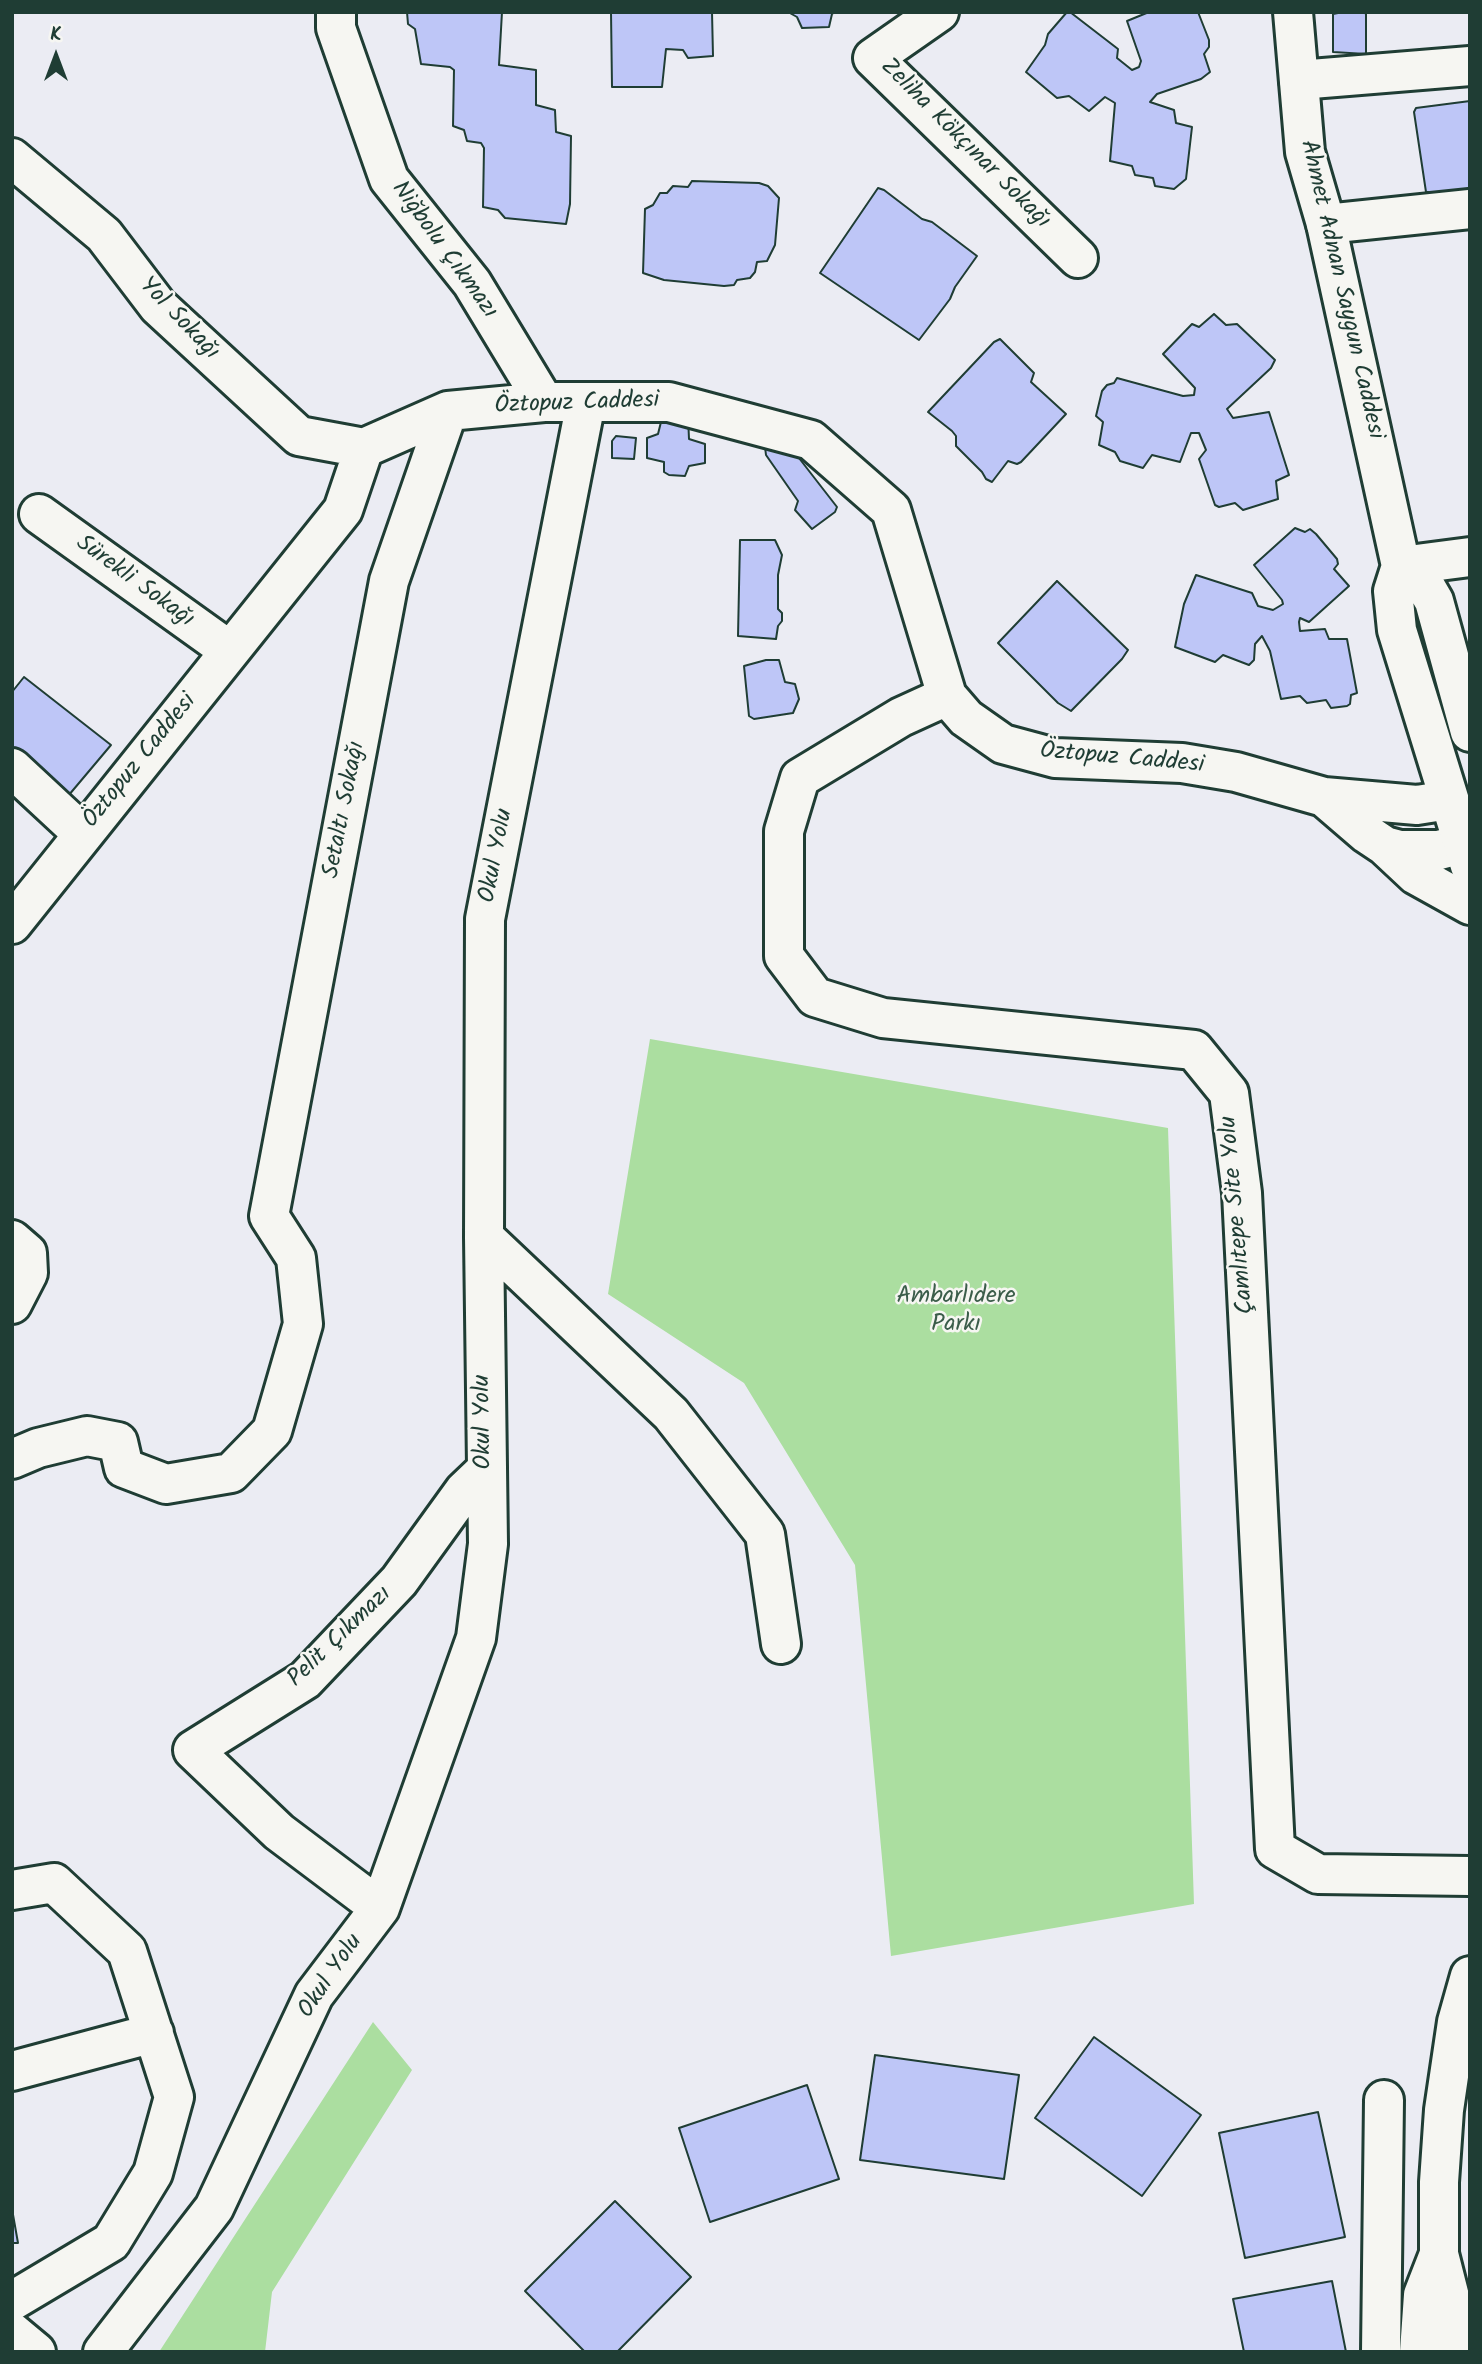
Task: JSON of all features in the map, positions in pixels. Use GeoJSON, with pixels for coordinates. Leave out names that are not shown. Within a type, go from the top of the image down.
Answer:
{"type":"FeatureCollection","features":[{"type":"Feature","properties":{"kind":"street","name":"Niğbolu Çıkmazı"},"geometry":{"type":"LineString","coordinates":[[336,12],[336,28],[389,179],[472,283],[544,402]]}},
{"type":"Feature","properties":{"kind":"street","name":"Zeliha Kökçınar Sokağı"},"geometry":{"type":"LineString","coordinates":[[939,12],[873,58],[1078,258]]}},
{"type":"Feature","properties":{"kind":"street","name":"Ahmet Adnan Saygun Caddesi"},"geometry":{"type":"LineString","coordinates":[[1293,12],[1305,152],[1326,224],[1401,566],[1393,591],[1397,630],[1459,797],[1467,850]]}},
{"type":"Feature","properties":{"kind":"street"},"geometry":{"type":"LineString","coordinates":[[1299,80],[1470,66]]}},
{"type":"Feature","properties":{"kind":"street","name":"Yol Sokağı"},"geometry":{"type":"LineString","coordinates":[[12,158],[104,235],[158,306],[299,436],[364,448]]}},
{"type":"Feature","properties":{"kind":"street"},"geometry":{"type":"LineString","coordinates":[[1326,224],[1470,209]]}},
{"type":"Feature","properties":{"kind":"street","name":"Öztopuz Caddesi"},"geometry":{"type":"LineString","coordinates":[[17,910],[83,834],[343,510],[364,448],[447,411],[544,402],[669,402],[811,440],[891,510],[947,696],[966,719],[1003,744],[1055,758],[1182,763],[1257,777],[1324,797],[1417,805],[1459,797]]}},
{"type":"Feature","properties":{"kind":"street","name":"Okul Yolu"},"geometry":{"type":"LineString","coordinates":[[103,2352],[214,2208],[314,1995],[380,1908],[476,1638],[488,1544],[484,1237],[485,919],[586,402]]}},
{"type":"Feature","properties":{"kind":"street","name":"Setaltı Sokağı"},"geometry":{"type":"LineString","coordinates":[[12,1460],[38,1448],[87,1436],[118,1442],[124,1468],[166,1484],[231,1474],[272,1431],[303,1324],[296,1258],[269,1216],[389,581],[447,411]]}},
{"type":"Feature","properties":{"kind":"street","name":"Sürekli Sokağı"},"geometry":{"type":"LineString","coordinates":[[39,514],[230,652]]}},
{"type":"Feature","properties":{"kind":"street"},"geometry":{"type":"LineString","coordinates":[[1401,566],[1470,557]]}},
{"type":"Feature","properties":{"kind":"street"},"geometry":{"type":"LineString","coordinates":[[1401,566],[1423,582],[1434,601],[1470,732]]}},
{"type":"Feature","properties":{"kind":"street","name":"Çamlıtepe Site Yolu"},"geometry":{"type":"LineString","coordinates":[[947,696],[901,717],[800,778],[784,831],[784,956],[815,997],[883,1018],[1195,1050],[1229,1093],[1242,1193],[1275,1849],[1318,1874],[1470,1876]]}},
{"type":"Feature","properties":{"kind":"street"},"geometry":{"type":"LineString","coordinates":[[12,768],[83,834]]}},
{"type":"Feature","properties":{"kind":"street","name":"Öztopuz Caddesi"},"geometry":{"type":"LineString","coordinates":[[1324,797],[1385,846],[1400,850],[1467,850]]}},
{"type":"Feature","properties":{"kind":"street"},"geometry":{"type":"LineString","coordinates":[[1385,846],[1416,875],[1470,905]]}},
{"type":"Feature","properties":{"kind":"street"},"geometry":{"type":"LineString","coordinates":[[484,1237],[671,1414],[765,1534],[781,1644]]}},
{"type":"Feature","properties":{"kind":"street"},"geometry":{"type":"LineString","coordinates":[[12,1240],[27,1253],[28,1273],[12,1304]]}},
{"type":"Feature","properties":{"kind":"street","name":"Pelit Çıkmazı"},"geometry":{"type":"LineString","coordinates":[[380,1908],[279,1832],[193,1750],[305,1680],[399,1581],[464,1492],[486,1470]]}},
{"type":"Feature","properties":{"kind":"street"},"geometry":{"type":"LineString","coordinates":[[12,1890],[54,1883],[127,1951],[174,2097],[153,2173],[111,2242],[12,2301]]}},
{"type":"Feature","properties":{"kind":"street"},"geometry":{"type":"LineString","coordinates":[[1419,2352],[1423,2295],[1439,2254],[1439,2182],[1444,2110],[1457,2022],[1470,1976]]}},
{"type":"Feature","properties":{"kind":"street"},"geometry":{"type":"LineString","coordinates":[[12,2071],[153,2033]]}},
{"type":"Feature","properties":{"kind":"street"},"geometry":{"type":"LineString","coordinates":[[1381,2352],[1384,2100]]}},
{"type":"Feature","properties":{"kind":"street"},"geometry":{"type":"LineString","coordinates":[[1439,2254],[1461,2309],[1455,2352]]}},
{"type":"Feature","properties":{"kind":"street"},"geometry":{"type":"LineString","coordinates":[[12,2332],[36,2352]]}},
{"type":"Feature","properties":{"kind":"green space","name":"Ambarlıdere Parkı"},"geometry":{"type":"Polygon","coordinates":[[[650,1039],[1168,1128],[1194,1904],[891,1956],[855,1565],[744,1383],[608,1294],[650,1039]]]}},
{"type":"Feature","properties":{"kind":"green space"},"geometry":{"type":"Polygon","coordinates":[[[373,2022],[412,2070],[272,2292],[265,2352],[159,2352],[373,2022]]]}},
{"type":"Feature","properties":{"kind":"building"},"geometry":{"type":"Polygon","coordinates":[[[407,12],[502,12],[499,65],[536,70],[536,105],[555,110],[556,132],[571,136],[570,204],[566,224],[505,218],[498,210],[483,207],[484,148],[481,143],[467,141],[464,130],[453,126],[454,70],[450,67],[421,64],[415,29],[408,24],[407,12]]]}},
{"type":"Feature","properties":{"kind":"building"},"geometry":{"type":"Polygon","coordinates":[[[611,12],[712,12],[713,56],[688,58],[683,50],[666,49],[662,87],[612,87],[611,12]]]}},
{"type":"Feature","properties":{"kind":"building"},"geometry":{"type":"Polygon","coordinates":[[[788,12],[835,12],[829,27],[802,28],[797,17],[788,12]]]}},
{"type":"Feature","properties":{"kind":"building"},"geometry":{"type":"Polygon","coordinates":[[[1067,12],[1118,49],[1117,58],[1132,70],[1139,67],[1141,61],[1127,21],[1149,12],[1198,12],[1209,40],[1209,47],[1204,54],[1210,72],[1201,79],[1157,94],[1150,102],[1174,110],[1176,123],[1192,127],[1186,179],[1174,189],[1155,186],[1153,178],[1135,175],[1132,166],[1110,161],[1115,103],[1105,97],[1089,111],[1069,96],[1057,98],[1026,72],[1045,45],[1048,34],[1067,12]]]}},
{"type":"Feature","properties":{"kind":"building"},"geometry":{"type":"Polygon","coordinates":[[[1333,14],[1366,14],[1366,54],[1333,52],[1333,14]]]}},
{"type":"Feature","properties":{"kind":"building"},"geometry":{"type":"Polygon","coordinates":[[[1470,101],[1470,189],[1426,192],[1414,112],[1416,108],[1470,101]]]}},
{"type":"Feature","properties":{"kind":"building"},"geometry":{"type":"Polygon","coordinates":[[[692,181],[759,183],[768,186],[779,198],[775,245],[767,261],[757,262],[755,272],[750,278],[724,286],[664,280],[643,273],[645,209],[653,205],[660,193],[667,193],[673,186],[688,187],[692,181]]]}},
{"type":"Feature","properties":{"kind":"building"},"geometry":{"type":"Polygon","coordinates":[[[878,188],[922,219],[932,222],[977,256],[955,287],[950,299],[919,340],[820,273],[878,188]]]}},
{"type":"Feature","properties":{"kind":"building"},"geometry":{"type":"Polygon","coordinates":[[[1214,314],[1226,325],[1237,324],[1275,360],[1271,368],[1227,409],[1233,418],[1269,412],[1289,475],[1276,481],[1278,499],[1243,510],[1235,503],[1219,507],[1215,505],[1199,459],[1206,450],[1199,433],[1191,433],[1180,462],[1152,455],[1143,468],[1120,461],[1115,452],[1099,445],[1103,422],[1096,416],[1102,391],[1117,378],[1183,396],[1194,395],[1195,388],[1163,354],[1192,324],[1199,327],[1214,314]]]}},
{"type":"Feature","properties":{"kind":"building"},"geometry":{"type":"Polygon","coordinates":[[[1000,339],[1034,373],[1031,382],[1066,414],[1021,462],[1017,464],[1008,461],[992,482],[986,479],[956,446],[956,436],[952,431],[928,412],[994,342],[1000,339]]]}},
{"type":"Feature","properties":{"kind":"building"},"geometry":{"type":"Polygon","coordinates":[[[663,414],[688,416],[689,439],[705,444],[705,463],[689,466],[685,476],[669,475],[664,472],[664,462],[647,458],[647,438],[658,434],[663,414]]]}},
{"type":"Feature","properties":{"kind":"building"},"geometry":{"type":"Polygon","coordinates":[[[616,436],[636,438],[634,459],[612,458],[612,441],[616,436]]]}},
{"type":"Feature","properties":{"kind":"building"},"geometry":{"type":"Polygon","coordinates":[[[785,440],[837,507],[835,512],[812,529],[795,510],[798,501],[766,455],[765,447],[785,440]]]}},
{"type":"Feature","properties":{"kind":"building"},"geometry":{"type":"Polygon","coordinates":[[[1295,528],[1305,532],[1310,529],[1316,534],[1337,559],[1338,564],[1334,569],[1349,586],[1309,622],[1300,618],[1299,622],[1300,631],[1325,629],[1329,639],[1347,639],[1357,693],[1351,695],[1350,704],[1347,706],[1331,708],[1326,700],[1307,703],[1300,696],[1281,699],[1270,651],[1262,636],[1255,644],[1254,660],[1249,665],[1223,655],[1215,662],[1175,647],[1184,604],[1196,575],[1252,593],[1258,606],[1273,610],[1283,604],[1254,565],[1295,528]]]}},
{"type":"Feature","properties":{"kind":"building"},"geometry":{"type":"Polygon","coordinates":[[[740,540],[775,540],[782,555],[778,575],[778,609],[782,613],[782,621],[778,626],[776,639],[738,636],[740,540]]]}},
{"type":"Feature","properties":{"kind":"building"},"geometry":{"type":"Polygon","coordinates":[[[1057,581],[1128,650],[1071,711],[1058,703],[998,643],[1057,581]]]}},
{"type":"Feature","properties":{"kind":"building"},"geometry":{"type":"Polygon","coordinates":[[[766,660],[779,660],[785,682],[795,684],[799,699],[793,713],[754,719],[749,716],[744,666],[766,660]]]}},
{"type":"Feature","properties":{"kind":"building"},"geometry":{"type":"Polygon","coordinates":[[[24,677],[111,745],[63,802],[12,755],[12,692],[24,677]]]}},
{"type":"Feature","properties":{"kind":"building"},"geometry":{"type":"Polygon","coordinates":[[[1094,2037],[1201,2115],[1142,2196],[1035,2118],[1094,2037]]]}},
{"type":"Feature","properties":{"kind":"building"},"geometry":{"type":"Polygon","coordinates":[[[875,2055],[1019,2075],[1004,2179],[860,2160],[875,2055]]]}},
{"type":"Feature","properties":{"kind":"building"},"geometry":{"type":"Polygon","coordinates":[[[807,2085],[839,2179],[710,2222],[679,2128],[807,2085]]]}},
{"type":"Feature","properties":{"kind":"building"},"geometry":{"type":"Polygon","coordinates":[[[1318,2112],[1345,2237],[1245,2258],[1219,2133],[1318,2112]]]}},
{"type":"Feature","properties":{"kind":"building"},"geometry":{"type":"Polygon","coordinates":[[[615,2201],[691,2277],[617,2352],[585,2352],[525,2291],[615,2201]]]}},
{"type":"Feature","properties":{"kind":"building"},"geometry":{"type":"Polygon","coordinates":[[[12,2209],[18,2243],[12,2243],[12,2209]]]}},
{"type":"Feature","properties":{"kind":"building"},"geometry":{"type":"Polygon","coordinates":[[[1332,2281],[1346,2352],[1244,2352],[1233,2299],[1332,2281]]]}}]}
